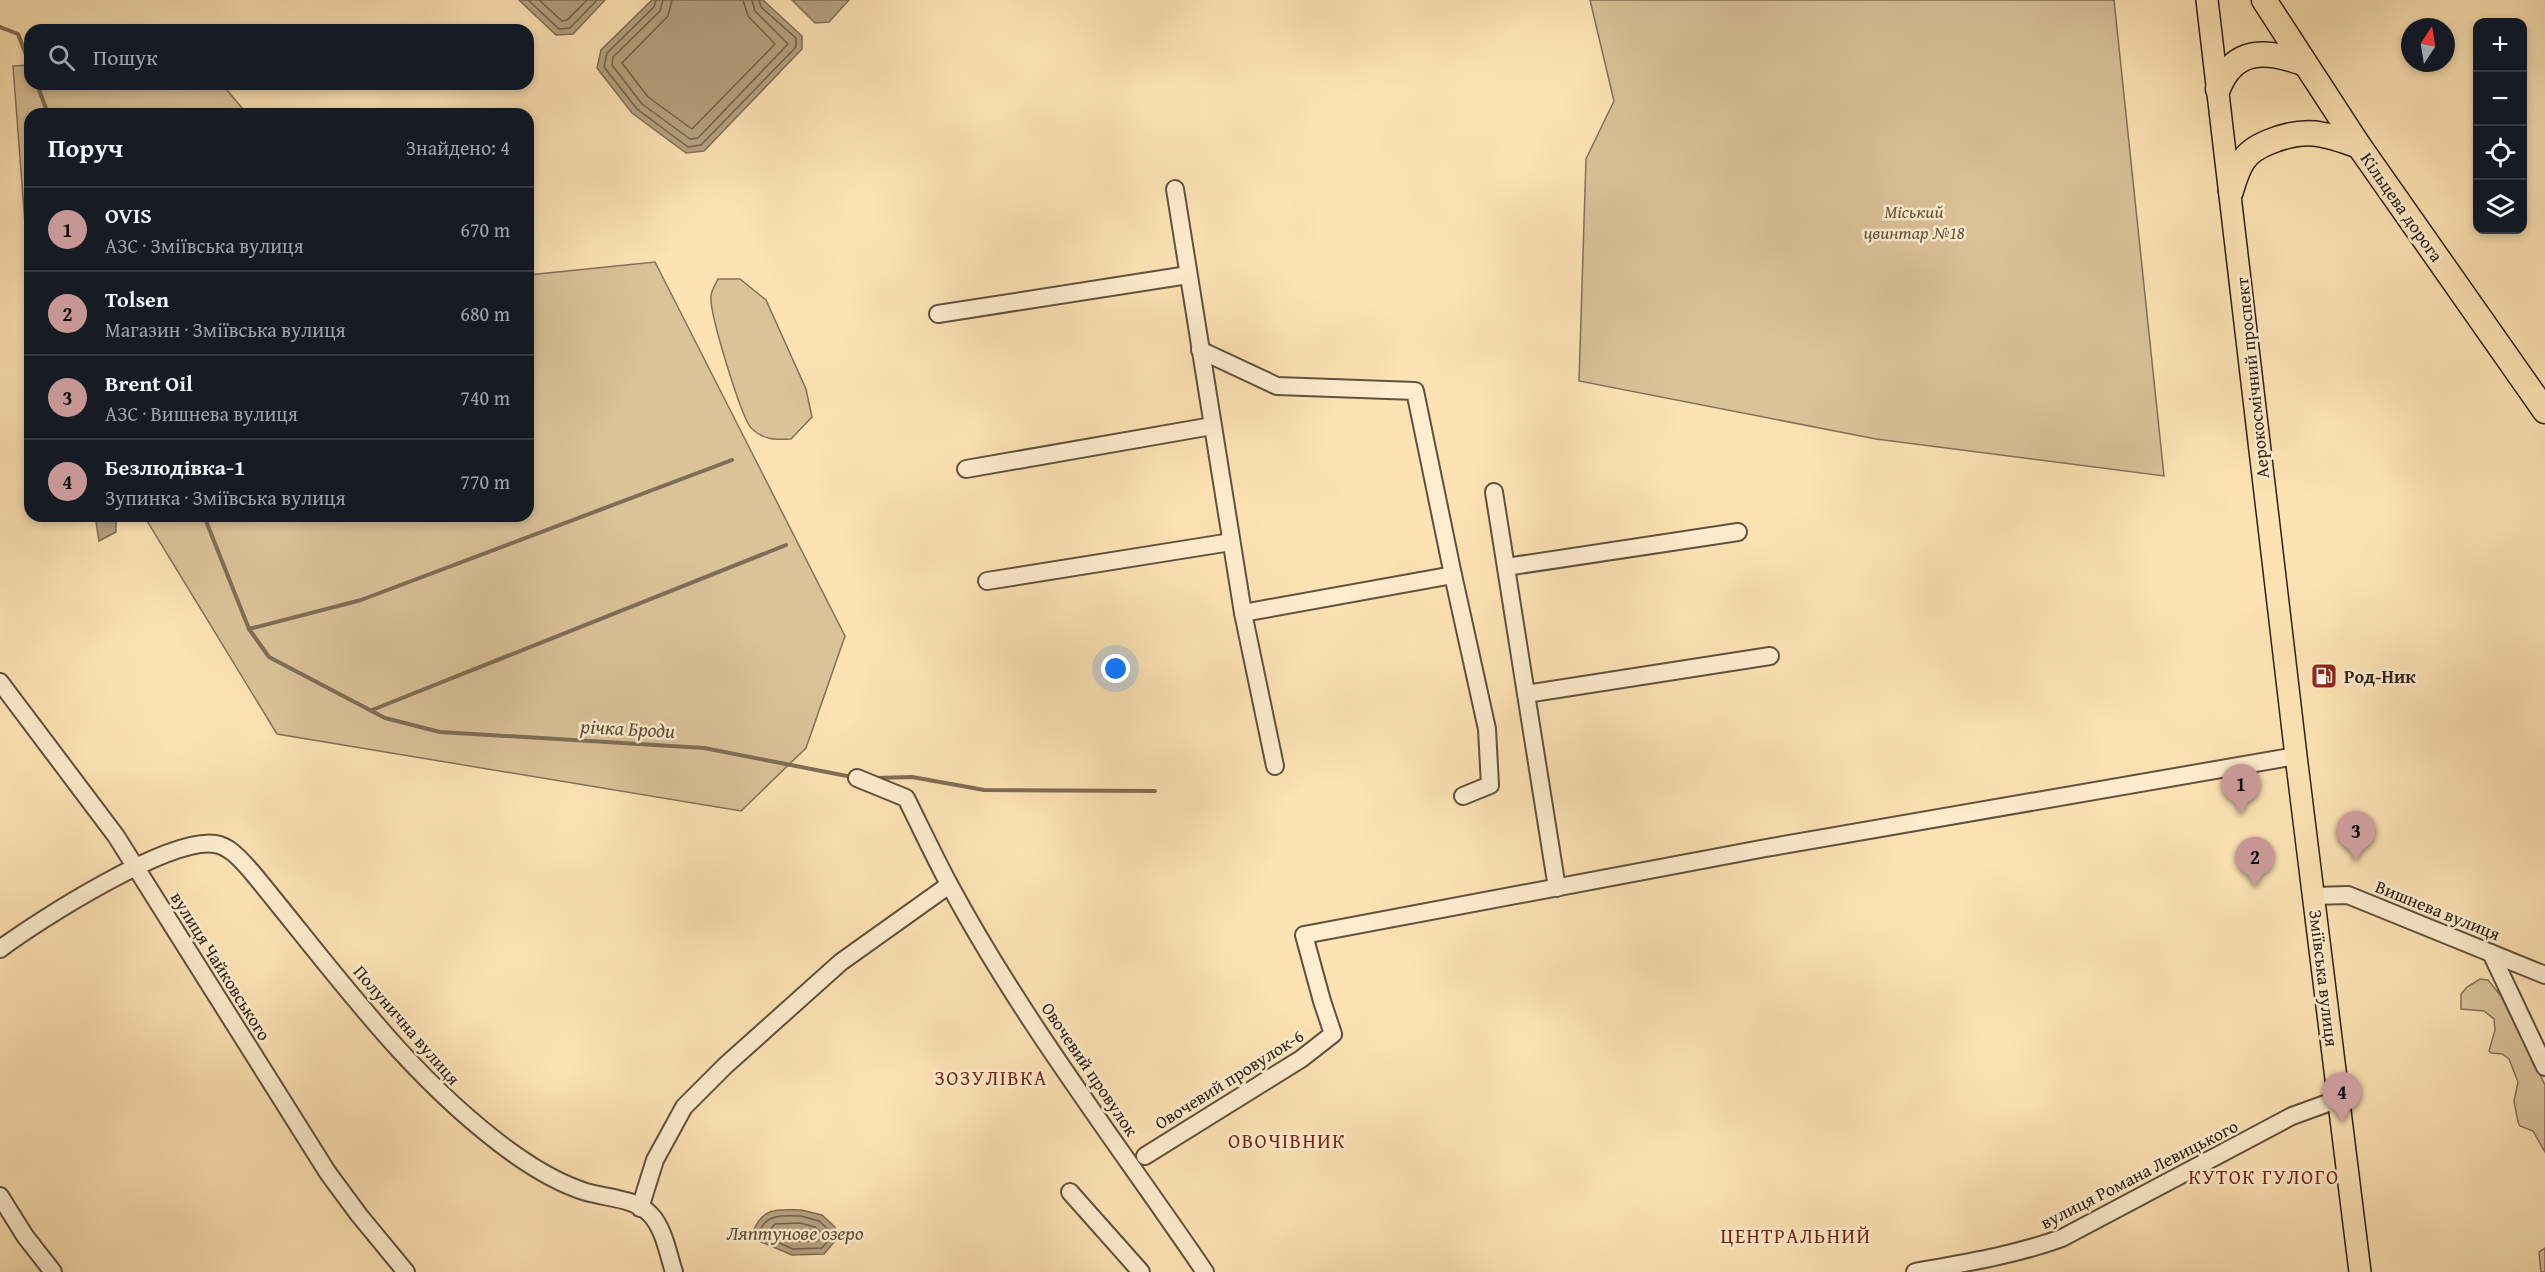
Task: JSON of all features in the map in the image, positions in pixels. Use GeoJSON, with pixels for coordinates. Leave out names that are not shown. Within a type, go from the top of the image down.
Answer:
{"type":"FeatureCollection","features":[{"type":"Feature","properties":{"kind":"highway","name":"Кільцева дорога"},"geometry":{"type":"LineString","coordinates":[[2264,0],[2359,146],[2545,411]]}},
{"type":"Feature","properties":{"kind":"highway"},"geometry":{"type":"LineString","coordinates":[[2218,89],[2226,70],[2245,58],[2265,54],[2303,63]]}},
{"type":"Feature","properties":{"kind":"highway"},"geometry":{"type":"LineString","coordinates":[[2230,191],[2244,158],[2256,148],[2283,136],[2309,131],[2359,146]]}},
{"type":"Feature","properties":{"kind":"main road","name":"Аерокосмічний проспект"},"geometry":{"type":"LineString","coordinates":[[2207,0],[2296,756]]}},
{"type":"Feature","properties":{"kind":"main road","name":"Зміївська вулиця"},"geometry":{"type":"LineString","coordinates":[[2296,756],[2360,1272]]}},
{"type":"Feature","properties":{"kind":"street"},"geometry":{"type":"LineString","coordinates":[[1175,189],[1243,613],[1275,766]]}},
{"type":"Feature","properties":{"kind":"street"},"geometry":{"type":"LineString","coordinates":[[938,314],[1188,275]]}},
{"type":"Feature","properties":{"kind":"street"},"geometry":{"type":"LineString","coordinates":[[1200,350],[1277,386],[1415,392],[1487,729],[1490,785],[1463,796]]}},
{"type":"Feature","properties":{"kind":"street"},"geometry":{"type":"LineString","coordinates":[[966,469],[1212,426]]}},
{"type":"Feature","properties":{"kind":"street"},"geometry":{"type":"LineString","coordinates":[[1494,492],[1557,888],[1789,844],[2296,756]]}},
{"type":"Feature","properties":{"kind":"street"},"geometry":{"type":"LineString","coordinates":[[1506,567],[1738,532]]}},
{"type":"Feature","properties":{"kind":"street"},"geometry":{"type":"LineString","coordinates":[[987,581],[1231,542]]}},
{"type":"Feature","properties":{"kind":"street"},"geometry":{"type":"LineString","coordinates":[[1243,613],[1453,575]]}},
{"type":"Feature","properties":{"kind":"street"},"geometry":{"type":"LineString","coordinates":[[1526,694],[1770,656]]}},
{"type":"Feature","properties":{"kind":"street","name":"вулиця Чайковського"},"geometry":{"type":"LineString","coordinates":[[0,682],[103,818],[137,868],[328,1173],[406,1272]]}},
{"type":"Feature","properties":{"kind":"street","name":"Овочевий провулок"},"geometry":{"type":"LineString","coordinates":[[857,778],[906,798],[949,885],[1003,976],[1061,1065],[1205,1272]]}},
{"type":"Feature","properties":{"kind":"street","name":"Полунична вулиця"},"geometry":{"type":"LineString","coordinates":[[0,948],[56,910],[165,855],[196,846],[213,844],[228,850],[251,871],[389,1039],[450,1104],[514,1154],[544,1172],[585,1192],[631,1203],[650,1213],[661,1230],[674,1272]]}},
{"type":"Feature","properties":{"kind":"street"},"geometry":{"type":"LineString","coordinates":[[640,1208],[655,1160],[684,1107],[726,1065],[841,962],[949,885]]}},
{"type":"Feature","properties":{"kind":"street","name":"Овочевий провулок-6"},"geometry":{"type":"LineString","coordinates":[[1145,1156],[1301,1059],[1334,1034],[1322,1001],[1304,935],[1557,888]]}},
{"type":"Feature","properties":{"kind":"street","name":"Вишнева вулиця"},"geometry":{"type":"LineString","coordinates":[[2313,896],[2348,895],[2545,975]]}},
{"type":"Feature","properties":{"kind":"street"},"geometry":{"type":"LineString","coordinates":[[2490,953],[2545,1067]]}},
{"type":"Feature","properties":{"kind":"street","name":"вулиця Романа Левицького"},"geometry":{"type":"LineString","coordinates":[[1915,1272],[1973,1262],[2040,1246],[2062,1238],[2292,1116],[2339,1099]]}},
{"type":"Feature","properties":{"kind":"street"},"geometry":{"type":"LineString","coordinates":[[1070,1192],[1141,1272]]}},
{"type":"Feature","properties":{"kind":"street"},"geometry":{"type":"LineString","coordinates":[[0,1196],[25,1236],[53,1272]]}},
{"type":"Feature","properties":{"kind":"green space","name":"Міський цвинтар №18"},"geometry":{"type":"Polygon","coordinates":[[[1590,0],[2114,0],[2164,476],[1876,439],[1579,381],[1586,159],[1614,101],[1590,0]]]}},
{"type":"Feature","properties":{"kind":"green space"},"geometry":{"type":"Polygon","coordinates":[[[24,65],[24,90],[227,90],[242,108],[24,108],[24,210],[13,66],[24,65]]]}},
{"type":"Feature","properties":{"kind":"green space"},"geometry":{"type":"Polygon","coordinates":[[[655,262],[845,636],[806,748],[741,811],[277,734],[148,522],[534,522],[534,274],[655,262]]]}},
{"type":"Feature","properties":{"kind":"green space"},"geometry":{"type":"Polygon","coordinates":[[[718,279],[740,279],[766,300],[806,389],[812,417],[791,439],[766,437],[752,429],[747,421],[734,387],[715,323],[711,296],[718,279]]]}},
{"type":"Feature","properties":{"kind":"green space"},"geometry":{"type":"Polygon","coordinates":[[[2480,979],[2488,980],[2501,996],[2545,1085],[2545,1152],[2533,1131],[2520,1126],[2518,1122],[2514,1101],[2518,1082],[2509,1059],[2502,1054],[2489,1051],[2495,1030],[2494,1019],[2484,1011],[2461,1009],[2461,994],[2480,979]]]}},
{"type":"Feature","properties":{"kind":"green space"},"geometry":{"type":"Polygon","coordinates":[[[2545,1248],[2545,1272],[2541,1272],[2539,1252],[2545,1248]]]}},
{"type":"Feature","properties":{"kind":"water"},"geometry":{"type":"Polygon","coordinates":[[[519,0],[605,0],[573,34],[556,35],[519,0]]]}},
{"type":"Feature","properties":{"kind":"water"},"geometry":{"type":"Polygon","coordinates":[[[652,0],[763,0],[802,36],[802,49],[704,151],[686,153],[632,113],[597,68],[601,50],[652,0]]]}},
{"type":"Feature","properties":{"kind":"water"},"geometry":{"type":"Polygon","coordinates":[[[792,0],[849,0],[829,22],[815,23],[792,0]]]}},
{"type":"Feature","properties":{"kind":"water"},"geometry":{"type":"Polygon","coordinates":[[[96,522],[116,522],[116,532],[99,541],[96,522]]]}},
{"type":"Feature","properties":{"kind":"water","name":"Ляптунове озеро"},"geometry":{"type":"Polygon","coordinates":[[[801,1210],[822,1215],[835,1227],[835,1241],[824,1254],[792,1255],[759,1241],[754,1229],[763,1216],[773,1211],[801,1210]]]}},
{"type":"Feature","properties":{"kind":"waterway","name":"річка Броди"},"geometry":{"type":"LineString","coordinates":[[0,27],[18,34],[24,50]]}},
{"type":"Feature","properties":{"kind":"waterway","name":"річка Броди"},"geometry":{"type":"LineString","coordinates":[[39,90],[46,108]]}},
{"type":"Feature","properties":{"kind":"waterway"},"geometry":{"type":"LineString","coordinates":[[249,629],[361,600],[732,460]]}},
{"type":"Feature","properties":{"kind":"waterway","name":"річка Броди"},"geometry":{"type":"LineString","coordinates":[[206,522],[249,629],[269,657],[385,718],[440,732],[704,748],[852,777]]}},
{"type":"Feature","properties":{"kind":"waterway"},"geometry":{"type":"LineString","coordinates":[[372,710],[786,545]]}},
{"type":"Feature","properties":{"kind":"waterway","name":"річка Броди"},"geometry":{"type":"LineString","coordinates":[[875,778],[912,777],[984,790],[1155,791]]}},
{"type":"Feature","properties":{"kind":"place","name":"Род-Ник"},"geometry":{"type":"Point","coordinates":[2324,676]}},
{"type":"Feature","properties":{"kind":"place","name":"OVIS"},"geometry":{"type":"Point","coordinates":[2241,814]}},
{"type":"Feature","properties":{"kind":"place","name":"Brent Oil"},"geometry":{"type":"Point","coordinates":[2356,861]}},
{"type":"Feature","properties":{"kind":"place","name":"Tolsen"},"geometry":{"type":"Point","coordinates":[2255,887]}},
{"type":"Feature","properties":{"kind":"place","name":"Безлюдівка-1"},"geometry":{"type":"Point","coordinates":[2342,1122]}},
{"type":"Feature","properties":{"kind":"district","name":"ЗОЗУЛІВКА"},"geometry":{"type":"Point","coordinates":[991,1077]}},
{"type":"Feature","properties":{"kind":"district","name":"ОВОЧІВНИК"},"geometry":{"type":"Point","coordinates":[1287,1140]}},
{"type":"Feature","properties":{"kind":"district","name":"КУТОК ГУЛОГО"},"geometry":{"type":"Point","coordinates":[2264,1176]}},
{"type":"Feature","properties":{"kind":"district","name":"ЦЕНТРАЛЬНИЙ"},"geometry":{"type":"Point","coordinates":[1796,1235]}}]}
